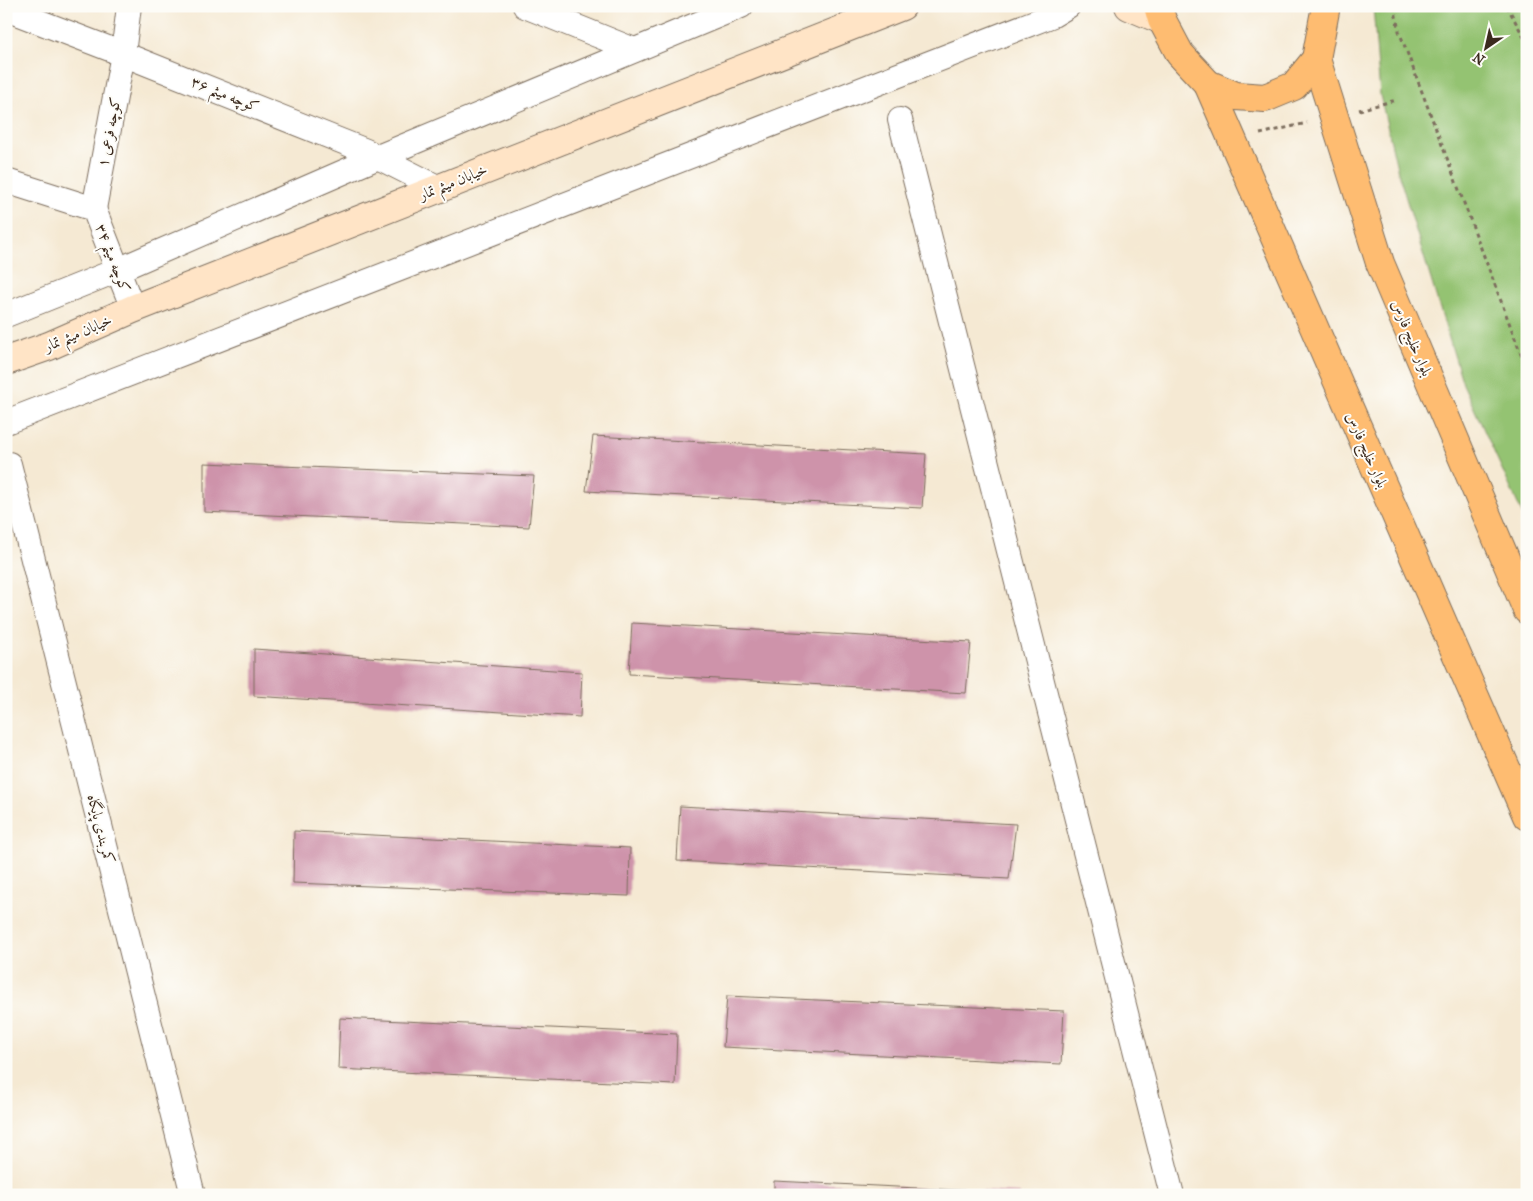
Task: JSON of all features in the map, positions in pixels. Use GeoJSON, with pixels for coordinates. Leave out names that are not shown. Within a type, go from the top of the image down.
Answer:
{"type":"FeatureCollection","features":[{"type":"Feature","properties":{"kind":"main road"},"geometry":{"type":"LineString","coordinates":[[1160,13],[1180,54],[1208,84],[1236,96],[1264,98],[1294,86],[1316,59],[1325,11],[1324,6]]}},
{"type":"Feature","properties":{"kind":"main road","name":"بلوار خلیج ‌فارس"},"geometry":{"type":"LineString","coordinates":[[1316,59],[1380,263],[1527,610]]}},
{"type":"Feature","properties":{"kind":"main road","name":"بلوار خلیج‌ فارس"},"geometry":{"type":"LineString","coordinates":[[1208,84],[1527,816]]}},
{"type":"Feature","properties":{"kind":"street","name":"کوچه فرعی ۱"},"geometry":{"type":"LineString","coordinates":[[94,209],[124,54],[128,6]]}},
{"type":"Feature","properties":{"kind":"street"},"geometry":{"type":"LineString","coordinates":[[525,6],[634,50]]}},
{"type":"Feature","properties":{"kind":"street"},"geometry":{"type":"LineString","coordinates":[[6,315],[118,270],[378,157],[741,6]]}},
{"type":"Feature","properties":{"kind":"street"},"geometry":{"type":"LineString","coordinates":[[6,422],[1053,15],[1068,6]]}},
{"type":"Feature","properties":{"kind":"street"},"geometry":{"type":"LineString","coordinates":[[1129,6],[1160,13]]}},
{"type":"Feature","properties":{"kind":"street","name":"خیابان میثم تمار"},"geometry":{"type":"LineString","coordinates":[[6,361],[49,346],[133,309],[895,7]]}},
{"type":"Feature","properties":{"kind":"street","name":"کوچه میثم ۳۶"},"geometry":{"type":"LineString","coordinates":[[6,9],[366,151],[439,188]]}},
{"type":"Feature","properties":{"kind":"street"},"geometry":{"type":"LineString","coordinates":[[900,120],[1172,1195]]}},
{"type":"Feature","properties":{"kind":"street","name":"کوچه میثم ۳۴"},"geometry":{"type":"LineString","coordinates":[[6,181],[94,209],[133,309]]}},
{"type":"Feature","properties":{"kind":"street","name":"کمربندی پایگاه"},"geometry":{"type":"LineString","coordinates":[[8,464],[193,1195]]}},
{"type":"Feature","properties":{"kind":"path"},"geometry":{"type":"LineString","coordinates":[[1394,6],[1398,31],[1527,370]]}},
{"type":"Feature","properties":{"kind":"path"},"geometry":{"type":"LineString","coordinates":[[1507,6],[1527,44]]}},
{"type":"Feature","properties":{"kind":"green space"},"geometry":{"type":"Polygon","coordinates":[[[1373,6],[1527,6],[1527,524],[1463,384],[1398,172],[1380,95],[1373,6]]]}},
{"type":"Feature","properties":{"kind":"building"},"geometry":{"type":"Polygon","coordinates":[[[593,436],[926,454],[922,508],[586,491],[593,436]]]}},
{"type":"Feature","properties":{"kind":"building"},"geometry":{"type":"Polygon","coordinates":[[[204,463],[534,476],[529,527],[204,512],[204,463]]]}},
{"type":"Feature","properties":{"kind":"building"},"geometry":{"type":"Polygon","coordinates":[[[632,623],[971,642],[966,693],[629,674],[632,623]]]}},
{"type":"Feature","properties":{"kind":"building"},"geometry":{"type":"Polygon","coordinates":[[[254,649],[582,672],[580,717],[254,696],[254,649]]]}},
{"type":"Feature","properties":{"kind":"building"},"geometry":{"type":"Polygon","coordinates":[[[680,806],[1016,824],[1009,879],[677,861],[680,806]]]}},
{"type":"Feature","properties":{"kind":"building"},"geometry":{"type":"Polygon","coordinates":[[[294,831],[630,848],[629,896],[293,883],[294,831]]]}},
{"type":"Feature","properties":{"kind":"building"},"geometry":{"type":"Polygon","coordinates":[[[727,996],[1064,1011],[1061,1064],[723,1047],[727,996]]]}},
{"type":"Feature","properties":{"kind":"building"},"geometry":{"type":"Polygon","coordinates":[[[340,1018],[677,1034],[675,1085],[338,1069],[340,1018]]]}},
{"type":"Feature","properties":{"kind":"building"},"geometry":{"type":"Polygon","coordinates":[[[774,1181],[1020,1193],[1020,1195],[774,1195],[774,1181]]]}}]}
